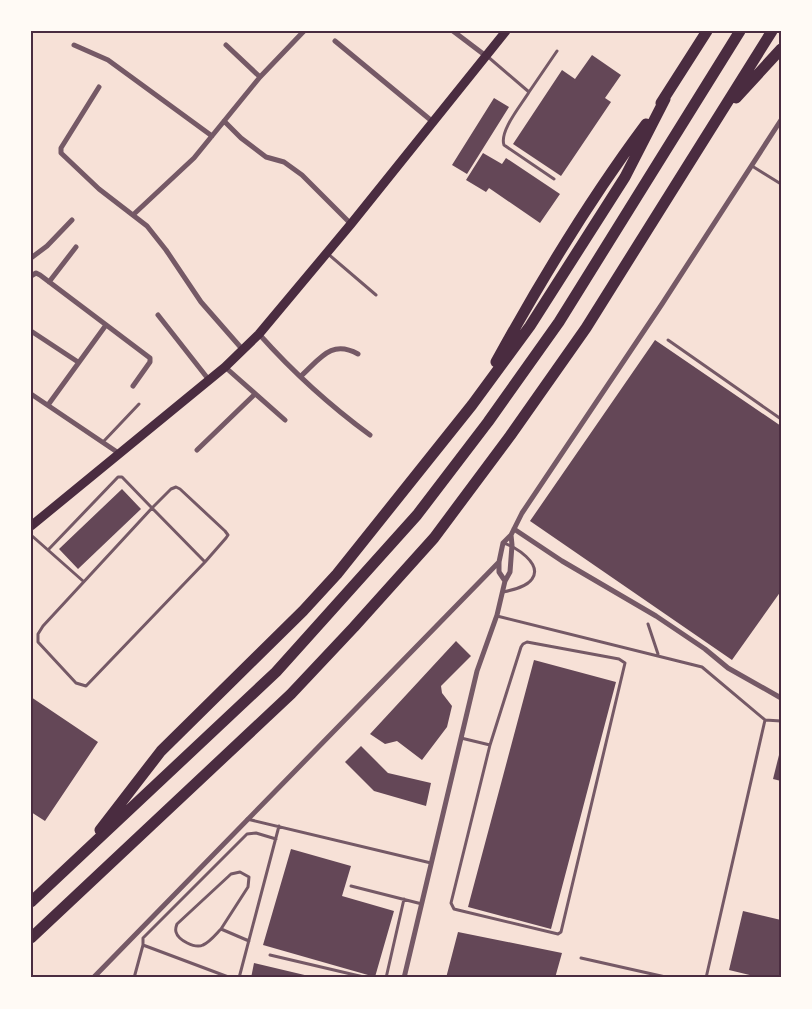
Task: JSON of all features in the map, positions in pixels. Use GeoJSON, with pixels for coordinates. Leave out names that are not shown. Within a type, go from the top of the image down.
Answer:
{"type":"FeatureCollection","features":[{"type":"Feature","properties":{"kind":"highway"},"geometry":{"type":"LineString","coordinates":[[79,857],[161,751],[303,611],[337,574],[472,405],[519,320],[612,170],[665,99],[706,31]]}},
{"type":"Feature","properties":{"kind":"highway"},"geometry":{"type":"LineString","coordinates":[[31,902],[276,672],[417,515],[488,422],[559,322],[740,31]]}},
{"type":"Feature","properties":{"kind":"highway"},"geometry":{"type":"LineString","coordinates":[[31,938],[291,694],[434,538],[510,436],[586,328],[772,31]]}},
{"type":"Feature","properties":{"kind":"highway"},"geometry":{"type":"LineString","coordinates":[[716,119],[781,49]]}},
{"type":"Feature","properties":{"kind":"main road"},"geometry":{"type":"LineString","coordinates":[[31,526],[225,367],[259,334],[328,253],[506,31]]}},
{"type":"Feature","properties":{"kind":"street"},"geometry":{"type":"LineString","coordinates":[[134,214],[194,158],[260,77],[304,31]]}},
{"type":"Feature","properties":{"kind":"street"},"geometry":{"type":"LineString","coordinates":[[453,31],[486,56]]}},
{"type":"Feature","properties":{"kind":"street"},"geometry":{"type":"LineString","coordinates":[[335,41],[433,122]]}},
{"type":"Feature","properties":{"kind":"street"},"geometry":{"type":"LineString","coordinates":[[74,45],[108,60],[212,136]]}},
{"type":"Feature","properties":{"kind":"street"},"geometry":{"type":"LineString","coordinates":[[226,45],[260,77]]}},
{"type":"Feature","properties":{"kind":"street"},"geometry":{"type":"LineString","coordinates":[[99,87],[61,148],[61,153],[99,188],[147,226],[166,250],[201,302],[243,350]]}},
{"type":"Feature","properties":{"kind":"street"},"geometry":{"type":"LineString","coordinates":[[505,581],[499,572],[503,543],[511,535],[522,512],[662,304],[781,120]]}},
{"type":"Feature","properties":{"kind":"street"},"geometry":{"type":"LineString","coordinates":[[224,121],[241,138],[266,157],[284,162],[302,175],[351,224]]}},
{"type":"Feature","properties":{"kind":"street"},"geometry":{"type":"LineString","coordinates":[[31,258],[47,246],[72,220]]}},
{"type":"Feature","properties":{"kind":"street"},"geometry":{"type":"LineString","coordinates":[[49,282],[76,247]]}},
{"type":"Feature","properties":{"kind":"street"},"geometry":{"type":"LineString","coordinates":[[31,276],[36,273],[150,358],[150,362],[133,386]]}},
{"type":"Feature","properties":{"kind":"street"},"geometry":{"type":"LineString","coordinates":[[158,315],[209,380]]}},
{"type":"Feature","properties":{"kind":"street"},"geometry":{"type":"LineString","coordinates":[[48,405],[106,324]]}},
{"type":"Feature","properties":{"kind":"street"},"geometry":{"type":"LineString","coordinates":[[31,331],[78,362]]}},
{"type":"Feature","properties":{"kind":"street"},"geometry":{"type":"LineString","coordinates":[[259,334],[327,401],[370,435]]}},
{"type":"Feature","properties":{"kind":"street"},"geometry":{"type":"LineString","coordinates":[[300,376],[336,348],[358,354]]}},
{"type":"Feature","properties":{"kind":"street"},"geometry":{"type":"LineString","coordinates":[[225,367],[284,420]]}},
{"type":"Feature","properties":{"kind":"street"},"geometry":{"type":"LineString","coordinates":[[31,394],[120,454]]}},
{"type":"Feature","properties":{"kind":"street"},"geometry":{"type":"LineString","coordinates":[[197,450],[255,394]]}},
{"type":"Feature","properties":{"kind":"street"},"geometry":{"type":"LineString","coordinates":[[514,529],[562,561],[656,616],[705,649],[728,668],[781,698]]}},
{"type":"Feature","properties":{"kind":"street"},"geometry":{"type":"LineString","coordinates":[[404,978],[478,671],[505,581],[510,572],[511,535]]}},
{"type":"Feature","properties":{"kind":"street"},"geometry":{"type":"LineString","coordinates":[[93,978],[499,562]]}},
{"type":"Feature","properties":{"kind":"lane"},"geometry":{"type":"LineString","coordinates":[[554,179],[507,148],[502,138],[557,51]]}},
{"type":"Feature","properties":{"kind":"lane"},"geometry":{"type":"LineString","coordinates":[[486,56],[530,92]]}},
{"type":"Feature","properties":{"kind":"lane"},"geometry":{"type":"LineString","coordinates":[[752,166],[781,184]]}},
{"type":"Feature","properties":{"kind":"lane"},"geometry":{"type":"LineString","coordinates":[[328,253],[376,295]]}},
{"type":"Feature","properties":{"kind":"lane"},"geometry":{"type":"LineString","coordinates":[[668,340],[781,419]]}},
{"type":"Feature","properties":{"kind":"lane"},"geometry":{"type":"LineString","coordinates":[[102,442],[139,404]]}},
{"type":"Feature","properties":{"kind":"lane"},"geometry":{"type":"LineString","coordinates":[[48,550],[118,477],[124,478],[205,562]]}},
{"type":"Feature","properties":{"kind":"lane"},"geometry":{"type":"LineString","coordinates":[[176,487],[228,535],[205,562],[86,686],[76,683],[38,642],[38,634],[43,626],[83,581],[152,508],[176,487]]}},
{"type":"Feature","properties":{"kind":"lane"},"geometry":{"type":"LineString","coordinates":[[31,535],[83,581]]}},
{"type":"Feature","properties":{"kind":"lane"},"geometry":{"type":"LineString","coordinates":[[503,543],[512,545],[532,564],[535,571],[533,579],[526,584],[503,592]]}},
{"type":"Feature","properties":{"kind":"lane"},"geometry":{"type":"LineString","coordinates":[[496,615],[702,667],[765,720],[781,721]]}},
{"type":"Feature","properties":{"kind":"lane"},"geometry":{"type":"LineString","coordinates":[[648,624],[658,655]]}},
{"type":"Feature","properties":{"kind":"lane"},"geometry":{"type":"LineString","coordinates":[[527,642],[622,660],[625,663],[561,932],[558,934],[454,909],[451,903],[490,745],[523,644],[527,642]]}},
{"type":"Feature","properties":{"kind":"lane"},"geometry":{"type":"LineString","coordinates":[[706,978],[765,720]]}},
{"type":"Feature","properties":{"kind":"lane"},"geometry":{"type":"LineString","coordinates":[[461,738],[490,745]]}},
{"type":"Feature","properties":{"kind":"lane"},"geometry":{"type":"LineString","coordinates":[[247,819],[432,863]]}},
{"type":"Feature","properties":{"kind":"lane"},"geometry":{"type":"LineString","coordinates":[[239,978],[280,826]]}},
{"type":"Feature","properties":{"kind":"lane"},"geometry":{"type":"LineString","coordinates":[[134,978],[147,933],[247,834],[256,833],[276,840]]}},
{"type":"Feature","properties":{"kind":"lane"},"geometry":{"type":"LineString","coordinates":[[240,872],[249,877],[248,887],[221,929],[205,945],[199,946],[194,946],[176,934],[177,924],[231,874],[240,872]]}},
{"type":"Feature","properties":{"kind":"lane"},"geometry":{"type":"LineString","coordinates":[[351,886],[422,904]]}},
{"type":"Feature","properties":{"kind":"lane"},"geometry":{"type":"LineString","coordinates":[[386,978],[404,899]]}},
{"type":"Feature","properties":{"kind":"lane"},"geometry":{"type":"LineString","coordinates":[[221,929],[249,942]]}},
{"type":"Feature","properties":{"kind":"lane"},"geometry":{"type":"LineString","coordinates":[[143,945],[231,978]]}},
{"type":"Feature","properties":{"kind":"lane"},"geometry":{"type":"LineString","coordinates":[[270,955],[368,978]]}},
{"type":"Feature","properties":{"kind":"lane"},"geometry":{"type":"LineString","coordinates":[[581,958],[670,978]]}},
{"type":"Feature","properties":{"kind":"building"},"geometry":{"type":"Polygon","coordinates":[[[592,55],[621,75],[605,98],[611,102],[561,176],[513,144],[562,70],[575,79],[592,55]]]}},
{"type":"Feature","properties":{"kind":"building"},"geometry":{"type":"Polygon","coordinates":[[[494,98],[509,107],[467,174],[452,165],[494,98]]]}},
{"type":"Feature","properties":{"kind":"building"},"geometry":{"type":"Polygon","coordinates":[[[483,153],[502,164],[506,158],[560,194],[540,223],[489,188],[486,192],[466,180],[483,153]]]}},
{"type":"Feature","properties":{"kind":"building"},"geometry":{"type":"Polygon","coordinates":[[[655,340],[781,426],[781,591],[732,660],[530,521],[655,340]]]}},
{"type":"Feature","properties":{"kind":"building"},"geometry":{"type":"Polygon","coordinates":[[[122,489],[141,509],[78,569],[59,549],[122,489]]]}},
{"type":"Feature","properties":{"kind":"building"},"geometry":{"type":"Polygon","coordinates":[[[456,641],[471,656],[441,686],[442,693],[452,706],[447,727],[422,760],[397,741],[385,744],[370,734],[456,641]]]}},
{"type":"Feature","properties":{"kind":"building"},"geometry":{"type":"Polygon","coordinates":[[[534,660],[616,682],[551,929],[468,907],[534,660]]]}},
{"type":"Feature","properties":{"kind":"building"},"geometry":{"type":"Polygon","coordinates":[[[31,697],[98,742],[45,821],[31,812],[31,697]]]}},
{"type":"Feature","properties":{"kind":"building"},"geometry":{"type":"Polygon","coordinates":[[[361,746],[388,773],[431,783],[426,806],[374,791],[345,762],[361,746]]]}},
{"type":"Feature","properties":{"kind":"building"},"geometry":{"type":"Polygon","coordinates":[[[781,751],[781,781],[773,779],[781,751]]]}},
{"type":"Feature","properties":{"kind":"building"},"geometry":{"type":"Polygon","coordinates":[[[291,849],[351,866],[342,896],[394,911],[375,977],[263,945],[291,849]]]}},
{"type":"Feature","properties":{"kind":"building"},"geometry":{"type":"Polygon","coordinates":[[[743,911],[781,920],[781,978],[762,978],[729,970],[743,911]]]}},
{"type":"Feature","properties":{"kind":"building"},"geometry":{"type":"Polygon","coordinates":[[[458,932],[562,953],[555,978],[446,978],[458,932]]]}},
{"type":"Feature","properties":{"kind":"building"},"geometry":{"type":"Polygon","coordinates":[[[254,963],[313,977],[313,978],[251,978],[254,963]]]}}]}
